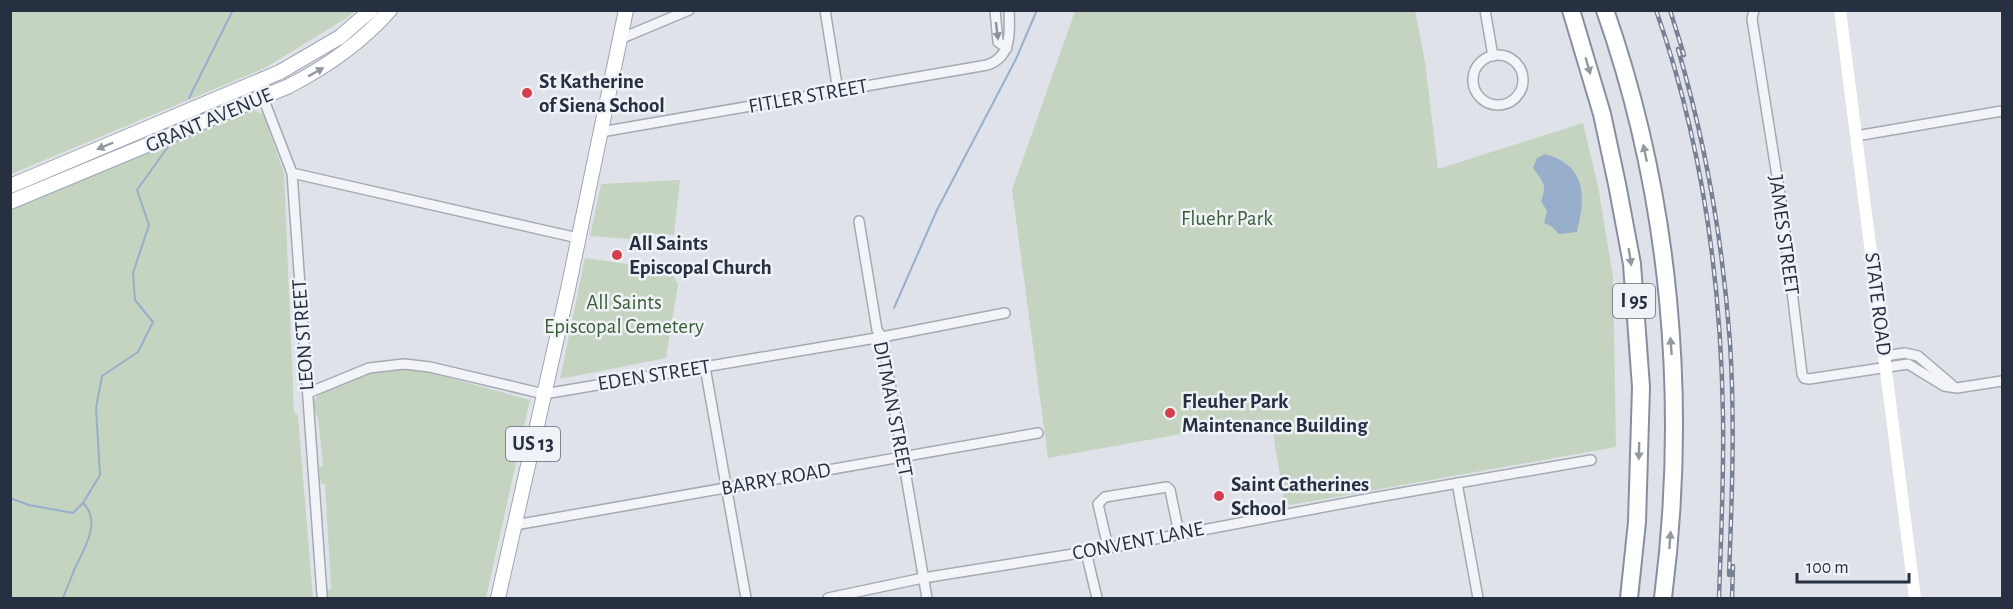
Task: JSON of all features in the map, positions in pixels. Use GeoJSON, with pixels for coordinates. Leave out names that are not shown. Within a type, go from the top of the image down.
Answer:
{"type":"FeatureCollection","features":[{"type":"Feature","properties":{"kind":"highway","name":"I 95"},"geometry":{"type":"LineString","coordinates":[[1571,10],[1602,114],[1632,264],[1641,387],[1637,522],[1629,598]]}},
{"type":"Feature","properties":{"kind":"highway","name":"I 95"},"geometry":{"type":"LineString","coordinates":[[1605,10],[1624,63],[1642,137],[1655,198],[1664,258],[1675,439],[1669,548],[1663,598]]}},
{"type":"Feature","properties":{"kind":"main road","name":"GRANT AVENUE"},"geometry":{"type":"LineString","coordinates":[[10,186],[257,82],[321,49],[356,25],[370,10]]}},
{"type":"Feature","properties":{"kind":"main road","name":"GRANT AVENUE"},"geometry":{"type":"LineString","coordinates":[[10,202],[263,98],[322,70],[354,46],[390,10]]}},
{"type":"Feature","properties":{"kind":"main road","name":"US 13"},"geometry":{"type":"LineString","coordinates":[[498,598],[626,10]]}},
{"type":"Feature","properties":{"kind":"main road","name":"STATE ROAD"},"geometry":{"type":"LineString","coordinates":[[1840,10],[1915,598]]}},
{"type":"Feature","properties":{"kind":"street"},"geometry":{"type":"LineString","coordinates":[[620,39],[689,10]]}},
{"type":"Feature","properties":{"kind":"street"},"geometry":{"type":"LineString","coordinates":[[825,10],[838,91]]}},
{"type":"Feature","properties":{"kind":"street"},"geometry":{"type":"LineString","coordinates":[[995,10],[998,42],[1007,48],[1011,36],[1009,10]]}},
{"type":"Feature","properties":{"kind":"street"},"geometry":{"type":"LineString","coordinates":[[1485,10],[1493,56]]}},
{"type":"Feature","properties":{"kind":"street","name":"JAMES STREET"},"geometry":{"type":"LineString","coordinates":[[1754,10],[1752,19],[1782,208],[1802,374],[1804,378],[1809,379],[1885,361]]}},
{"type":"Feature","properties":{"kind":"street","name":"FITLER STREET"},"geometry":{"type":"LineString","coordinates":[[601,132],[987,65],[994,63],[1007,48]]}},
{"type":"Feature","properties":{"kind":"street"},"geometry":{"type":"LineString","coordinates":[[1493,56],[1504,56],[1513,60],[1520,69],[1522,78],[1519,93],[1511,101],[1502,105],[1482,100],[1473,82],[1474,72],[1480,63],[1493,56]]}},
{"type":"Feature","properties":{"kind":"street","name":"LEON STREET"},"geometry":{"type":"LineString","coordinates":[[257,82],[292,173],[322,595]]}},
{"type":"Feature","properties":{"kind":"street"},"geometry":{"type":"LineString","coordinates":[[1856,136],[2002,111]]}},
{"type":"Feature","properties":{"kind":"street"},"geometry":{"type":"LineString","coordinates":[[292,173],[578,238]]}},
{"type":"Feature","properties":{"kind":"street","name":"DITMAN STREET"},"geometry":{"type":"LineString","coordinates":[[859,221],[877,330],[882,337],[904,457],[927,598]]}},
{"type":"Feature","properties":{"kind":"street","name":"EDEN STREET"},"geometry":{"type":"LineString","coordinates":[[308,393],[369,368],[404,364],[430,367],[544,394],[882,337],[1005,313]]}},
{"type":"Feature","properties":{"kind":"street"},"geometry":{"type":"LineString","coordinates":[[1885,361],[1905,353],[1913,354],[1957,388],[2002,381]]}},
{"type":"Feature","properties":{"kind":"street"},"geometry":{"type":"LineString","coordinates":[[705,367],[746,598]]}},
{"type":"Feature","properties":{"kind":"street","name":"BARRY ROAD"},"geometry":{"type":"LineString","coordinates":[[515,525],[1038,433]]}},
{"type":"Feature","properties":{"kind":"street","name":"CONVENT LANE"},"geometry":{"type":"LineString","coordinates":[[833,598],[923,578],[1086,552],[1591,460]]}},
{"type":"Feature","properties":{"kind":"street"},"geometry":{"type":"LineString","coordinates":[[1457,483],[1478,598]]}},
{"type":"Feature","properties":{"kind":"street"},"geometry":{"type":"LineString","coordinates":[[1108,547],[1098,504],[1105,496],[1167,487],[1170,490],[1179,534]]}},
{"type":"Feature","properties":{"kind":"street"},"geometry":{"type":"LineString","coordinates":[[1086,552],[1097,598]]}},
{"type":"Feature","properties":{"kind":"green space"},"geometry":{"type":"Polygon","coordinates":[[[11,10],[355,11],[265,68],[11,174],[11,10]]]}},
{"type":"Feature","properties":{"kind":"green space","name":"Fluehr Park"},"geometry":{"type":"Polygon","coordinates":[[[1075,11],[1415,11],[1425,62],[1438,169],[1583,123],[1598,186],[1613,277],[1616,447],[1285,506],[1271,421],[1192,432],[1048,458],[1012,190],[1075,11]]]}},
{"type":"Feature","properties":{"kind":"green space"},"geometry":{"type":"Polygon","coordinates":[[[251,109],[263,114],[284,173],[294,412],[298,416],[313,598],[11,598],[11,208],[251,109]]]}},
{"type":"Feature","properties":{"kind":"green space","name":"All Saints Episcopal Cemetery"},"geometry":{"type":"Polygon","coordinates":[[[680,180],[674,235],[643,233],[629,239],[590,236],[601,184],[680,180]]]}},
{"type":"Feature","properties":{"kind":"green space","name":"All Saints Episcopal Cemetery"},"geometry":{"type":"Polygon","coordinates":[[[585,258],[654,268],[673,275],[678,284],[666,358],[560,379],[585,258]]]}},
{"type":"Feature","properties":{"kind":"green space"},"geometry":{"type":"Polygon","coordinates":[[[389,369],[425,371],[530,400],[486,598],[326,598],[331,588],[325,484],[321,484],[319,467],[323,466],[314,400],[339,383],[389,369]]]}},
{"type":"Feature","properties":{"kind":"water"},"geometry":{"type":"Polygon","coordinates":[[[1545,154],[1569,166],[1580,184],[1582,207],[1577,232],[1559,234],[1544,223],[1547,211],[1541,201],[1544,187],[1533,168],[1537,158],[1545,154]]]}},
{"type":"Feature","properties":{"kind":"waterway"},"geometry":{"type":"LineString","coordinates":[[189,98],[233,10]]}},
{"type":"Feature","properties":{"kind":"waterway"},"geometry":{"type":"LineString","coordinates":[[894,308],[937,210],[1016,59],[1037,10]]}},
{"type":"Feature","properties":{"kind":"waterway"},"geometry":{"type":"LineString","coordinates":[[10,498],[29,505],[73,513],[83,503],[100,475],[96,408],[102,376],[138,352],[153,322],[135,300],[133,273],[149,225],[137,190],[170,144]]}},
{"type":"Feature","properties":{"kind":"waterway"},"geometry":{"type":"LineString","coordinates":[[63,598],[90,535],[91,518],[83,503]]}},
{"type":"Feature","properties":{"kind":"railway"},"geometry":{"type":"LineString","coordinates":[[1656,10],[1686,109],[1697,160],[1713,262],[1723,417],[1719,598]]}},
{"type":"Feature","properties":{"kind":"railway"},"geometry":{"type":"LineString","coordinates":[[1670,10],[1684,55]]}},
{"type":"Feature","properties":{"kind":"railway"},"geometry":{"type":"LineString","coordinates":[[1678,49],[1705,158],[1718,231],[1727,306],[1732,372],[1733,430],[1729,575]]}},
{"type":"Feature","properties":{"kind":"railway"},"geometry":{"type":"LineString","coordinates":[[1732,598],[1733,566]]}},
{"type":"Feature","properties":{"kind":"place","name":"St Katherine of Siena School"},"geometry":{"type":"Point","coordinates":[527,93]}},
{"type":"Feature","properties":{"kind":"place","name":"All Saints Episcopal Church"},"geometry":{"type":"Point","coordinates":[617,255]}},
{"type":"Feature","properties":{"kind":"place","name":"Fleuher Park Maintenance Building"},"geometry":{"type":"Point","coordinates":[1170,413]}},
{"type":"Feature","properties":{"kind":"place","name":"Saint Catherines School"},"geometry":{"type":"Point","coordinates":[1219,496]}}]}
